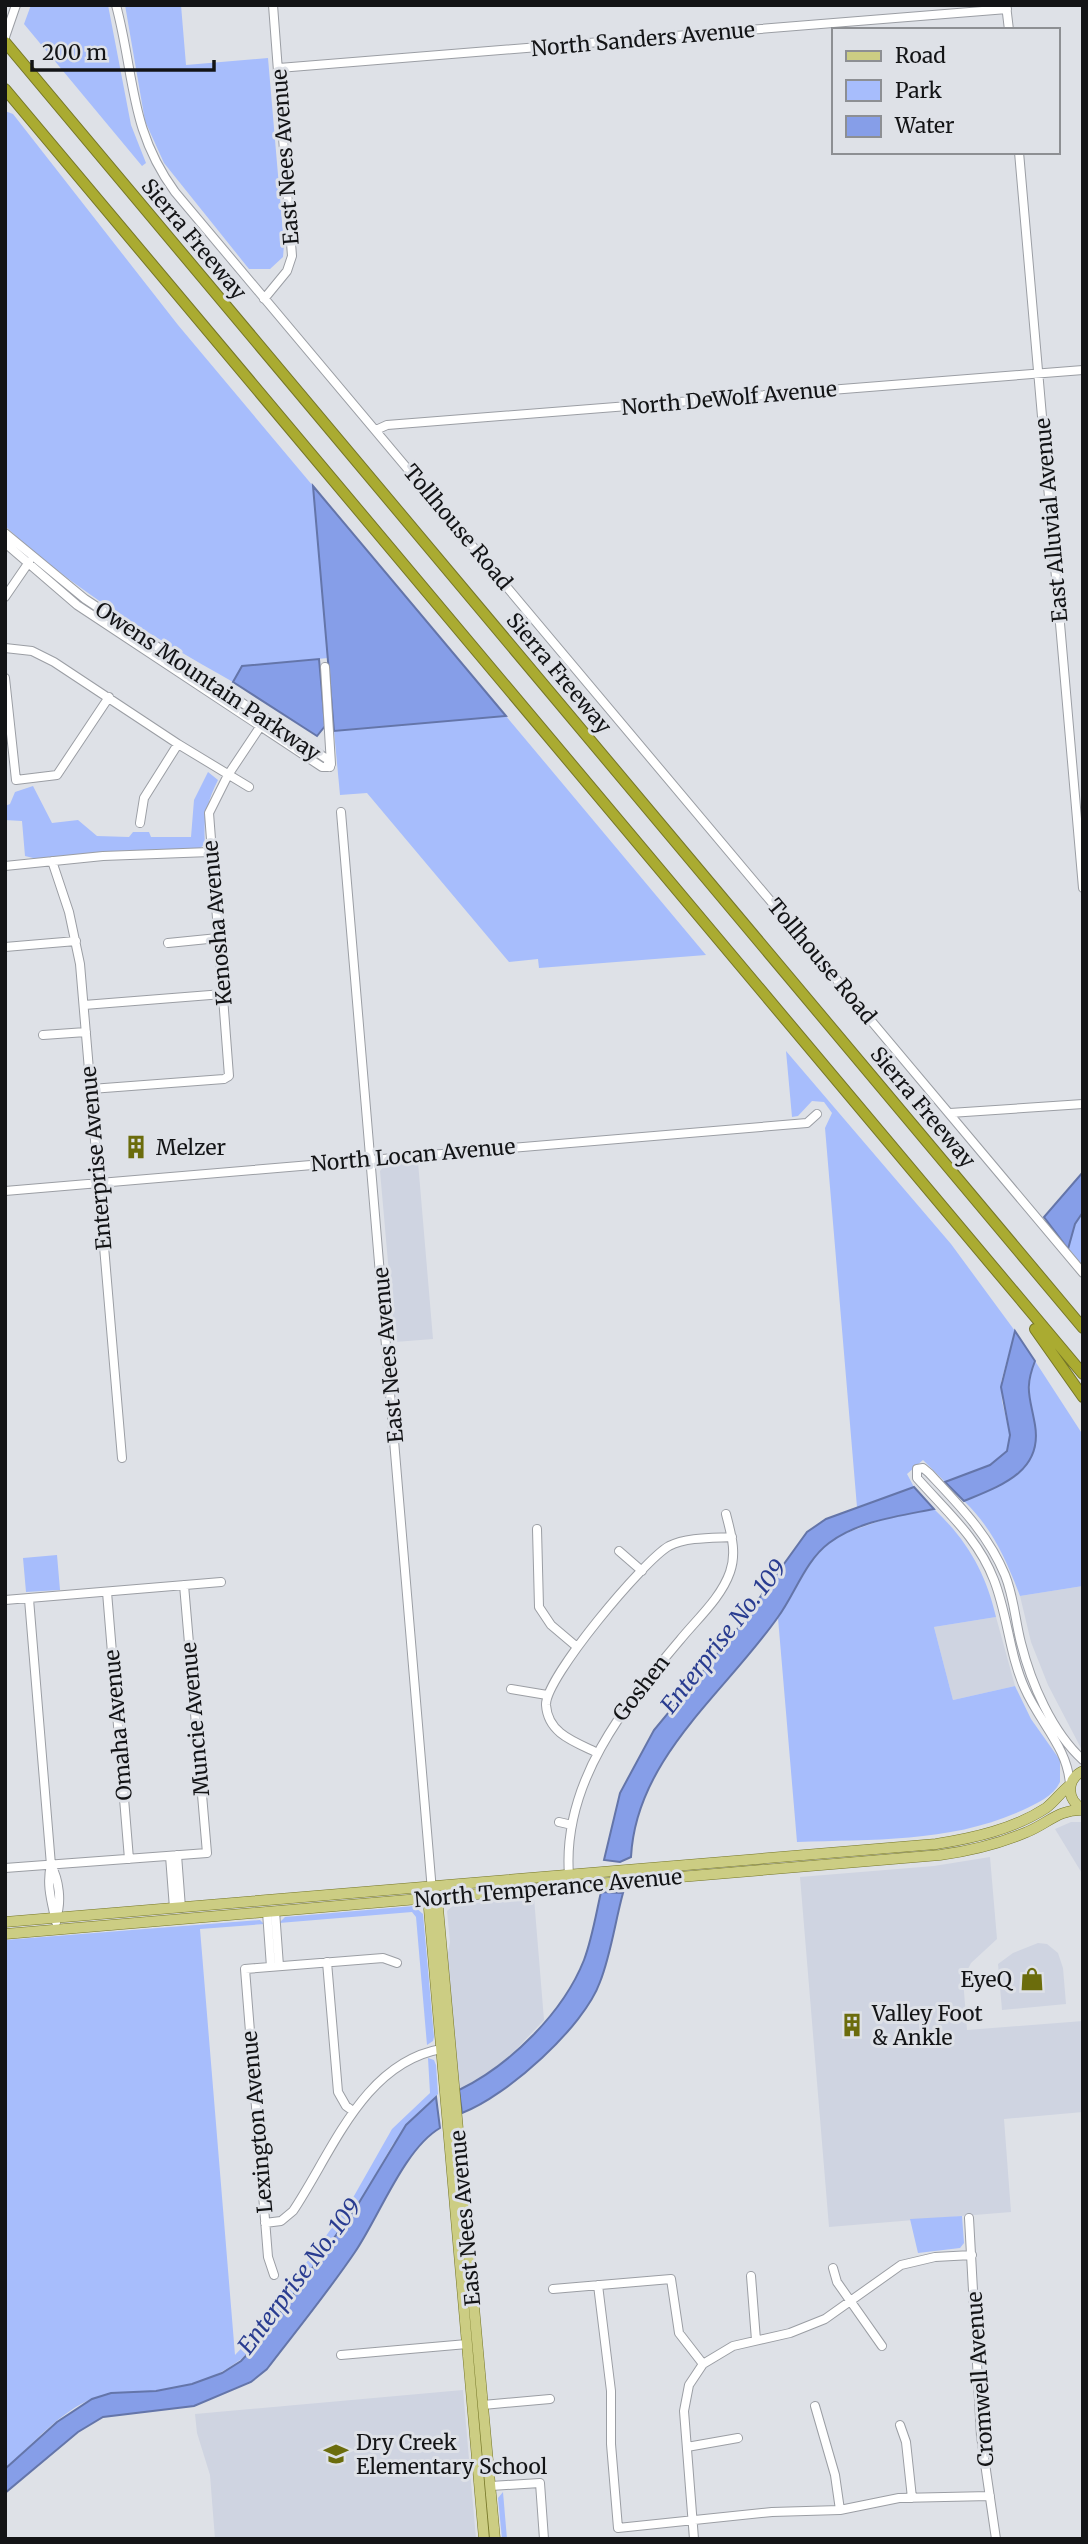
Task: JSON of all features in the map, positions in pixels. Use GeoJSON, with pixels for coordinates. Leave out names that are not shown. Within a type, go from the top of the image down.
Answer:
{"type":"FeatureCollection","features":[{"type":"Feature","properties":{"kind":"highway","name":"Sierra Freeway"},"geometry":{"type":"LineString","coordinates":[[5,40],[1083,1328]]}},
{"type":"Feature","properties":{"kind":"highway"},"geometry":{"type":"LineString","coordinates":[[5,89],[1083,1374]]}},
{"type":"Feature","properties":{"kind":"highway"},"geometry":{"type":"LineString","coordinates":[[5,106],[20,106]]}},
{"type":"Feature","properties":{"kind":"highway"},"geometry":{"type":"LineString","coordinates":[[1018,1299],[1083,1397]]}},
{"type":"Feature","properties":{"kind":"main road","name":"North Temperance Avenue"},"geometry":{"type":"LineString","coordinates":[[5,1922],[57,1924],[271,1912],[569,1875],[954,1842],[983,1835],[1026,1818],[1051,1804],[1070,1785],[1074,1777],[1083,1771]]}},
{"type":"Feature","properties":{"kind":"main road"},"geometry":{"type":"LineString","coordinates":[[1070,1785],[1072,1800],[1083,1810]]}},
{"type":"Feature","properties":{"kind":"main road","name":"North Temperance Avenue"},"geometry":{"type":"LineString","coordinates":[[5,1934],[57,1924],[178,1908],[880,1861],[968,1851],[1027,1832],[1058,1813],[1083,1810]]}},
{"type":"Feature","properties":{"kind":"main road"},"geometry":{"type":"LineString","coordinates":[[880,1861],[886,1855],[932,1849],[954,1842]]}},
{"type":"Feature","properties":{"kind":"main road","name":"East Nees Avenue"},"geometry":{"type":"LineString","coordinates":[[432,1892],[429,1909],[440,2049],[484,2539]]}},
{"type":"Feature","properties":{"kind":"main road","name":"East Nees Avenue"},"geometry":{"type":"LineString","coordinates":[[432,1892],[438,1908],[495,2539]]}},
{"type":"Feature","properties":{"kind":"main road"},"geometry":{"type":"LineString","coordinates":[[467,2344],[473,2349],[483,2405]]}},
{"type":"Feature","properties":{"kind":"main road"},"geometry":{"type":"LineString","coordinates":[[472,2397],[479,2406],[483,2456],[491,2486]]}},
{"type":"Feature","properties":{"kind":"street"},"geometry":{"type":"LineString","coordinates":[[5,40],[16,5]]}},
{"type":"Feature","properties":{"kind":"street","name":"Tollhouse Road"},"geometry":{"type":"LineString","coordinates":[[116,5],[137,120],[150,155],[174,192],[1083,1273]]}},
{"type":"Feature","properties":{"kind":"street","name":"East Nees Avenue"},"geometry":{"type":"LineString","coordinates":[[264,299],[287,271],[292,256],[273,5]]}},
{"type":"Feature","properties":{"kind":"street"},"geometry":{"type":"LineString","coordinates":[[1007,7],[1009,28]]}},
{"type":"Feature","properties":{"kind":"street","name":"North Sanders Avenue"},"geometry":{"type":"LineString","coordinates":[[279,68],[1007,7]]}},
{"type":"Feature","properties":{"kind":"street","name":"East Alluvial Avenue"},"geometry":{"type":"LineString","coordinates":[[1019,154],[1083,888]]}},
{"type":"Feature","properties":{"kind":"street","name":"North DeWolf Avenue"},"geometry":{"type":"LineString","coordinates":[[376,430],[387,425],[1083,370]]}},
{"type":"Feature","properties":{"kind":"street","name":"Owens Mountain Parkway"},"geometry":{"type":"LineString","coordinates":[[5,533],[30,561]]}},
{"type":"Feature","properties":{"kind":"street","name":"Owens Mountain Parkway"},"geometry":{"type":"LineString","coordinates":[[5,543],[264,722],[322,767],[330,766],[325,667]]}},
{"type":"Feature","properties":{"kind":"street"},"geometry":{"type":"LineString","coordinates":[[5,597],[30,561]]}},
{"type":"Feature","properties":{"kind":"street"},"geometry":{"type":"LineString","coordinates":[[5,648],[43,655],[178,744],[249,787]]}},
{"type":"Feature","properties":{"kind":"street"},"geometry":{"type":"LineString","coordinates":[[5,678],[16,780],[57,775],[109,697]]}},
{"type":"Feature","properties":{"kind":"street","name":"Kenosha Avenue"},"geometry":{"type":"LineString","coordinates":[[91,1089],[224,1079],[229,1076],[209,813],[229,775],[264,722]]}},
{"type":"Feature","properties":{"kind":"street"},"geometry":{"type":"LineString","coordinates":[[140,823],[144,798],[178,744]]}},
{"type":"Feature","properties":{"kind":"street","name":"East Nees Avenue"},"geometry":{"type":"LineString","coordinates":[[341,812],[432,1892]]}},
{"type":"Feature","properties":{"kind":"street"},"geometry":{"type":"LineString","coordinates":[[5,866],[103,856],[210,852]]}},
{"type":"Feature","properties":{"kind":"street","name":"Enterprise Avenue"},"geometry":{"type":"LineString","coordinates":[[52,861],[76,941],[84,1005],[122,1458]]}},
{"type":"Feature","properties":{"kind":"street"},"geometry":{"type":"LineString","coordinates":[[168,943],[218,937]]}},
{"type":"Feature","properties":{"kind":"street"},"geometry":{"type":"LineString","coordinates":[[5,947],[76,941]]}},
{"type":"Feature","properties":{"kind":"street"},"geometry":{"type":"LineString","coordinates":[[84,1005],[223,994]]}},
{"type":"Feature","properties":{"kind":"street"},"geometry":{"type":"LineString","coordinates":[[43,1035],[86,1032]]}},
{"type":"Feature","properties":{"kind":"street"},"geometry":{"type":"LineString","coordinates":[[950,1113],[1083,1104]]}},
{"type":"Feature","properties":{"kind":"street","name":"North Locan Avenue"},"geometry":{"type":"LineString","coordinates":[[5,1191],[807,1122],[817,1114]]}},
{"type":"Feature","properties":{"kind":"street"},"geometry":{"type":"LineString","coordinates":[[1070,1785],[1067,1760],[1036,1712],[1019,1674],[993,1578],[966,1530],[917,1478],[915,1473],[919,1468],[929,1473],[970,1517],[991,1546],[1006,1578],[1020,1642],[1037,1689],[1062,1734],[1083,1760]]}},
{"type":"Feature","properties":{"kind":"street","name":"Goshen"},"geometry":{"type":"LineString","coordinates":[[569,1875],[568,1855],[572,1825],[598,1753],[637,1690],[719,1593],[734,1559],[726,1514]]}},
{"type":"Feature","properties":{"kind":"street"},"geometry":{"type":"LineString","coordinates":[[537,1529],[539,1607],[551,1625],[577,1647]]}},
{"type":"Feature","properties":{"kind":"street"},"geometry":{"type":"LineString","coordinates":[[598,1753],[557,1731],[548,1714],[547,1695],[577,1647],[655,1556],[672,1545],[732,1537]]}},
{"type":"Feature","properties":{"kind":"street"},"geometry":{"type":"LineString","coordinates":[[619,1550],[642,1571]]}},
{"type":"Feature","properties":{"kind":"street"},"geometry":{"type":"LineString","coordinates":[[5,1600],[221,1582]]}},
{"type":"Feature","properties":{"kind":"street","name":"Muncie Avenue"},"geometry":{"type":"LineString","coordinates":[[173,1856],[207,1853],[184,1585]]}},
{"type":"Feature","properties":{"kind":"street","name":"Omaha Avenue"},"geometry":{"type":"LineString","coordinates":[[107,1592],[129,1858]]}},
{"type":"Feature","properties":{"kind":"street"},"geometry":{"type":"LineString","coordinates":[[29,1599],[51,1865],[48,1876],[50,1899],[57,1924]]}},
{"type":"Feature","properties":{"kind":"street"},"geometry":{"type":"LineString","coordinates":[[511,1689],[547,1695]]}},
{"type":"Feature","properties":{"kind":"street"},"geometry":{"type":"LineString","coordinates":[[559,1822],[572,1825]]}},
{"type":"Feature","properties":{"kind":"street"},"geometry":{"type":"LineString","coordinates":[[5,1868],[173,1856],[178,1908]]}},
{"type":"Feature","properties":{"kind":"street"},"geometry":{"type":"LineString","coordinates":[[271,1912],[275,1966],[383,1958],[397,1963]]}},
{"type":"Feature","properties":{"kind":"street"},"geometry":{"type":"LineString","coordinates":[[327,1962],[338,2092],[346,2106],[353,2111]]}},
{"type":"Feature","properties":{"kind":"street","name":"Lexington Avenue"},"geometry":{"type":"LineString","coordinates":[[274,2275],[268,2257],[245,1969],[275,1966]]}},
{"type":"Feature","properties":{"kind":"street"},"geometry":{"type":"LineString","coordinates":[[265,2223],[281,2221],[293,2211],[353,2111],[372,2088],[404,2062],[418,2054],[440,2049]]}},
{"type":"Feature","properties":{"kind":"street","name":"Cromwell Avenue"},"geometry":{"type":"LineString","coordinates":[[969,2218],[981,2436],[996,2539]]}},
{"type":"Feature","properties":{"kind":"street"},"geometry":{"type":"LineString","coordinates":[[694,2539],[684,2402],[693,2378],[703,2364],[723,2350],[814,2324],[901,2265],[935,2257],[972,2255]]}},
{"type":"Feature","properties":{"kind":"street"},"geometry":{"type":"LineString","coordinates":[[833,2268],[837,2282],[882,2346]]}},
{"type":"Feature","properties":{"kind":"street"},"geometry":{"type":"LineString","coordinates":[[751,2276],[756,2340]]}},
{"type":"Feature","properties":{"kind":"street"},"geometry":{"type":"LineString","coordinates":[[553,2290],[671,2279],[679,2333],[703,2364]]}},
{"type":"Feature","properties":{"kind":"street"},"geometry":{"type":"LineString","coordinates":[[598,2285],[611,2391],[611,2444],[618,2528],[772,2512],[840,2510],[912,2498],[990,2496]]}},
{"type":"Feature","properties":{"kind":"street"},"geometry":{"type":"LineString","coordinates":[[341,2355],[467,2344]]}},
{"type":"Feature","properties":{"kind":"street"},"geometry":{"type":"LineString","coordinates":[[483,2405],[550,2399]]}},
{"type":"Feature","properties":{"kind":"street"},"geometry":{"type":"LineString","coordinates":[[815,2406],[835,2475],[840,2510]]}},
{"type":"Feature","properties":{"kind":"street"},"geometry":{"type":"LineString","coordinates":[[900,2425],[906,2442],[912,2498]]}},
{"type":"Feature","properties":{"kind":"street"},"geometry":{"type":"LineString","coordinates":[[687,2447],[738,2438]]}},
{"type":"Feature","properties":{"kind":"street"},"geometry":{"type":"LineString","coordinates":[[491,2486],[540,2483],[544,2539]]}},
{"type":"Feature","properties":{"kind":"shaded area"},"geometry":{"type":"Polygon","coordinates":[[[418,1162],[433,1339],[395,1342],[380,1171],[384,1166],[418,1162]]]}},
{"type":"Feature","properties":{"kind":"shaded area"},"geometry":{"type":"Polygon","coordinates":[[[1083,1586],[1083,1752],[1048,1685],[1031,1642],[1020,1596],[1083,1586]]]}},
{"type":"Feature","properties":{"kind":"shaded area"},"geometry":{"type":"Polygon","coordinates":[[[996,1617],[1015,1686],[953,1700],[934,1627],[996,1617]]]}},
{"type":"Feature","properties":{"kind":"shaded area"},"geometry":{"type":"Polygon","coordinates":[[[1071,1822],[1083,1822],[1083,1875],[1055,1829],[1071,1822]]]}},
{"type":"Feature","properties":{"kind":"shaded area"},"geometry":{"type":"Polygon","coordinates":[[[990,1857],[997,1939],[971,1963],[963,1979],[967,2030],[1083,2021],[1083,2112],[1004,2119],[1011,2212],[829,2227],[800,1877],[934,1866],[990,1857]]]}},
{"type":"Feature","properties":{"kind":"shaded area"},"geometry":{"type":"Polygon","coordinates":[[[534,1898],[544,2020],[504,2062],[459,2090],[447,1958],[450,1942],[447,1911],[454,1905],[534,1898]]]}},
{"type":"Feature","properties":{"kind":"shaded area"},"geometry":{"type":"Polygon","coordinates":[[[1038,1943],[1047,1944],[1058,1953],[1063,1968],[1066,2004],[1002,2010],[998,1964],[1013,1953],[1038,1943]]]}},
{"type":"Feature","properties":{"kind":"shaded area","name":"Dry Creek Elementary School"},"geometry":{"type":"Polygon","coordinates":[[[463,2390],[476,2539],[215,2539],[210,2475],[197,2433],[195,2414],[463,2390]]]}},
{"type":"Feature","properties":{"kind":"green space"},"geometry":{"type":"Polygon","coordinates":[[[31,5],[108,5],[131,125],[146,163],[142,166],[24,24],[31,5]]]}},
{"type":"Feature","properties":{"kind":"green space"},"geometry":{"type":"Polygon","coordinates":[[[125,5],[181,5],[186,65],[268,58],[284,245],[283,257],[270,269],[249,269],[164,163],[145,121],[125,5]]]}},
{"type":"Feature","properties":{"kind":"green space"},"geometry":{"type":"Polygon","coordinates":[[[5,111],[13,114],[178,325],[313,486],[328,658],[243,666],[233,682],[143,629],[86,591],[5,526],[5,111]]]}},
{"type":"Feature","properties":{"kind":"green space"},"geometry":{"type":"Polygon","coordinates":[[[506,716],[706,955],[539,968],[538,959],[509,962],[367,793],[340,795],[334,731],[506,716]]]}},
{"type":"Feature","properties":{"kind":"green space"},"geometry":{"type":"Polygon","coordinates":[[[208,772],[218,780],[207,811],[205,844],[199,849],[112,851],[37,859],[25,856],[22,821],[5,820],[5,806],[10,804],[15,792],[33,786],[52,823],[78,820],[97,836],[129,837],[133,832],[149,832],[151,837],[191,837],[194,800],[208,772]]]}},
{"type":"Feature","properties":{"kind":"green space"},"geometry":{"type":"Polygon","coordinates":[[[786,1051],[951,1244],[1015,1331],[1001,1382],[1002,1401],[1010,1435],[1007,1451],[990,1465],[945,1482],[923,1460],[907,1474],[914,1487],[857,1507],[825,1128],[832,1113],[824,1102],[812,1101],[798,1116],[792,1117],[786,1051]]]}},
{"type":"Feature","properties":{"kind":"green space"},"geometry":{"type":"Polygon","coordinates":[[[1083,1212],[1083,1266],[1068,1249],[1075,1224],[1083,1212]]]}},
{"type":"Feature","properties":{"kind":"green space"},"geometry":{"type":"Polygon","coordinates":[[[1035,1361],[1083,1435],[1083,1586],[1020,1596],[997,1545],[983,1522],[964,1501],[1007,1482],[1027,1464],[1036,1437],[1030,1390],[1035,1361]]]}},
{"type":"Feature","properties":{"kind":"green space"},"geometry":{"type":"Polygon","coordinates":[[[934,1509],[974,1558],[987,1586],[996,1617],[934,1627],[953,1700],[1015,1686],[1031,1719],[1060,1760],[1060,1782],[1049,1796],[1034,1805],[996,1821],[968,1828],[912,1837],[797,1842],[778,1618],[812,1561],[827,1544],[843,1534],[885,1519],[934,1509]]]}},
{"type":"Feature","properties":{"kind":"green space"},"geometry":{"type":"Polygon","coordinates":[[[57,1555],[60,1590],[26,1592],[23,1558],[57,1555]]]}},
{"type":"Feature","properties":{"kind":"green space"},"geometry":{"type":"Polygon","coordinates":[[[414,1906],[423,1914],[434,2037],[427,2045],[416,1917],[412,1912],[279,1923],[285,1917],[414,1906]]]}},
{"type":"Feature","properties":{"kind":"green space"},"geometry":{"type":"Polygon","coordinates":[[[260,1920],[264,1924],[200,1929],[235,2355],[252,2337],[350,2203],[392,2129],[430,2093],[428,2058],[434,2060],[436,2065],[438,2094],[393,2144],[357,2206],[259,2342],[248,2353],[224,2370],[197,2382],[168,2389],[124,2392],[94,2398],[58,2420],[5,2469],[5,1940],[260,1920]]]}},
{"type":"Feature","properties":{"kind":"green space"},"geometry":{"type":"Polygon","coordinates":[[[962,2216],[964,2243],[960,2248],[918,2253],[910,2219],[962,2216]]]}},
{"type":"Feature","properties":{"kind":"green space"},"geometry":{"type":"Polygon","coordinates":[[[503,2492],[507,2539],[502,2539],[498,2498],[503,2492]]]}},
{"type":"Feature","properties":{"kind":"water"},"geometry":{"type":"Polygon","coordinates":[[[313,486],[506,716],[334,731],[313,486]]]}},
{"type":"Feature","properties":{"kind":"water"},"geometry":{"type":"Polygon","coordinates":[[[319,659],[325,726],[317,736],[233,682],[242,666],[319,659]]]}},
{"type":"Feature","properties":{"kind":"water"},"geometry":{"type":"Polygon","coordinates":[[[1083,1172],[1083,1212],[1075,1224],[1068,1249],[1044,1217],[1083,1172]]]}},
{"type":"Feature","properties":{"kind":"water"},"geometry":{"type":"Polygon","coordinates":[[[1015,1331],[1035,1361],[1029,1386],[1036,1441],[1032,1455],[1026,1466],[1016,1475],[964,1501],[945,1482],[990,1465],[1007,1451],[1010,1435],[1001,1387],[1015,1331]]]}},
{"type":"Feature","properties":{"kind":"water"},"geometry":{"type":"Polygon","coordinates":[[[914,1487],[934,1509],[879,1520],[853,1529],[829,1543],[813,1559],[778,1617],[686,1728],[666,1758],[649,1788],[637,1821],[631,1857],[620,1862],[604,1860],[620,1793],[654,1730],[732,1636],[807,1532],[826,1519],[914,1487]]]}},
{"type":"Feature","properties":{"kind":"water"},"geometry":{"type":"Polygon","coordinates":[[[601,1892],[623,1893],[607,1960],[591,2000],[578,2019],[542,2058],[500,2092],[462,2113],[459,2090],[497,2067],[533,2036],[575,1980],[592,1935],[601,1892]]]}},
{"type":"Feature","properties":{"kind":"water"},"geometry":{"type":"Polygon","coordinates":[[[436,2097],[440,2128],[415,2151],[355,2252],[267,2369],[251,2382],[194,2406],[103,2417],[78,2432],[5,2493],[5,2469],[57,2422],[92,2399],[111,2393],[156,2391],[192,2384],[222,2373],[241,2361],[259,2342],[357,2206],[406,2125],[436,2097]]]}},
{"type":"Feature","properties":{"kind":"place","name":"Melzer"},"geometry":{"type":"Point","coordinates":[136,1147]}},
{"type":"Feature","properties":{"kind":"place","name":"EyeQ"},"geometry":{"type":"Point","coordinates":[1032,1979]}},
{"type":"Feature","properties":{"kind":"place","name":"Valley Foot & Ankle"},"geometry":{"type":"Point","coordinates":[852,2025]}},
{"type":"Feature","properties":{"kind":"place","name":"Dry Creek Elementary School"},"geometry":{"type":"Point","coordinates":[336,2454]}},
{"type":"Feature","properties":{"kind":"water label","name":"Enterprise No. 109"},"geometry":{"type":"Point","coordinates":[723,1636]}},
{"type":"Feature","properties":{"kind":"water label","name":"Enterprise No. 109"},"geometry":{"type":"Point","coordinates":[299,2276]}}]}
